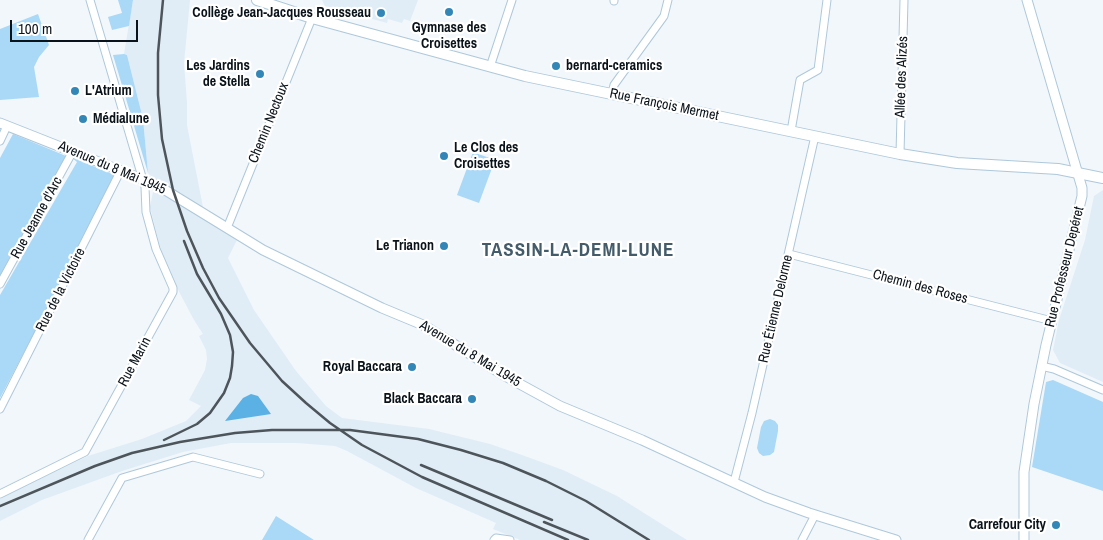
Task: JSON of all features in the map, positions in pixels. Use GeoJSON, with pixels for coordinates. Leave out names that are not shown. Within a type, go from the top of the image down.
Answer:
{"type":"FeatureCollection","features":[{"type":"Feature","properties":{"kind":"main road","name":"Rue François Mermet"},"geometry":{"type":"LineString","coordinates":[[257,0],[312,18],[511,73],[900,154],[957,163],[1058,169],[1103,178]]}},
{"type":"Feature","properties":{"kind":"street","name":"Rue Marin"},"geometry":{"type":"LineString","coordinates":[[0,494],[85,452],[173,292],[156,249],[146,212],[143,178],[90,0]]}},
{"type":"Feature","properties":{"kind":"street"},"geometry":{"type":"LineString","coordinates":[[490,67],[512,0]]}},
{"type":"Feature","properties":{"kind":"street"},"geometry":{"type":"LineString","coordinates":[[612,94],[614,85],[664,16],[668,0]]}},
{"type":"Feature","properties":{"kind":"street"},"geometry":{"type":"LineString","coordinates":[[791,131],[800,80],[818,70],[827,0]]}},
{"type":"Feature","properties":{"kind":"street","name":"Allée des Alizés"},"geometry":{"type":"LineString","coordinates":[[900,154],[904,0]]}},
{"type":"Feature","properties":{"kind":"street","name":"Rue Professeur Depéret"},"geometry":{"type":"LineString","coordinates":[[1024,540],[1024,461],[1041,366],[1082,196],[1082,188],[1027,0]]}},
{"type":"Feature","properties":{"kind":"street","name":"Chemin Nectoux"},"geometry":{"type":"LineString","coordinates":[[227,228],[312,18]]}},
{"type":"Feature","properties":{"kind":"street","name":"Avenue du 8 Mai 1945"},"geometry":{"type":"LineString","coordinates":[[4,124],[143,178],[263,250],[382,308],[424,324],[547,400],[765,497],[815,515],[896,540]]}},
{"type":"Feature","properties":{"kind":"street"},"geometry":{"type":"LineString","coordinates":[[0,141],[4,124]]}},
{"type":"Feature","properties":{"kind":"street","name":"Rue Étienne Delorme"},"geometry":{"type":"LineString","coordinates":[[734,482],[789,254],[815,136]]}},
{"type":"Feature","properties":{"kind":"street","name":"Rue Jeanne d'Arc"},"geometry":{"type":"LineString","coordinates":[[0,284],[73,152]]}},
{"type":"Feature","properties":{"kind":"street","name":"Rue de la Victoire"},"geometry":{"type":"LineString","coordinates":[[0,409],[121,170]]}},
{"type":"Feature","properties":{"kind":"street","name":"Chemin des Roses"},"geometry":{"type":"LineString","coordinates":[[789,254],[1052,321]]}},
{"type":"Feature","properties":{"kind":"street"},"geometry":{"type":"LineString","coordinates":[[1041,366],[1103,390]]}},
{"type":"Feature","properties":{"kind":"street"},"geometry":{"type":"LineString","coordinates":[[88,540],[122,478],[193,457],[260,474]]}},
{"type":"Feature","properties":{"kind":"street"},"geometry":{"type":"LineString","coordinates":[[802,540],[815,515]]}},
{"type":"Feature","properties":{"kind":"street"},"geometry":{"type":"LineString","coordinates":[[494,540],[496,538],[510,540]]}},
{"type":"Feature","properties":{"kind":"shaded area"},"geometry":{"type":"Polygon","coordinates":[[[118,0],[133,0],[129,26],[112,30],[108,17],[122,13],[118,0]]]}},
{"type":"Feature","properties":{"kind":"shaded area"},"geometry":{"type":"Polygon","coordinates":[[[133,0],[190,0],[184,63],[187,125],[203,207],[159,182],[148,173],[143,119],[127,55],[124,54],[133,0]]]}},
{"type":"Feature","properties":{"kind":"shaded area","name":"Collège Jean-Jacques Rousseau"},"geometry":{"type":"Polygon","coordinates":[[[322,0],[418,0],[410,21],[404,19],[402,23],[388,19],[387,23],[325,6],[322,0]]]}},
{"type":"Feature","properties":{"kind":"shaded area"},"geometry":{"type":"Polygon","coordinates":[[[38,14],[49,45],[39,57],[34,67],[39,97],[0,100],[0,29],[38,14]]]}},
{"type":"Feature","properties":{"kind":"shaded area"},"geometry":{"type":"Polygon","coordinates":[[[113,55],[127,55],[143,119],[148,173],[113,55]]]}},
{"type":"Feature","properties":{"kind":"shaded area"},"geometry":{"type":"Polygon","coordinates":[[[13,134],[66,156],[0,278],[0,158],[13,134]]]}},
{"type":"Feature","properties":{"kind":"shaded area"},"geometry":{"type":"Polygon","coordinates":[[[473,152],[495,160],[479,203],[457,195],[473,152]]]}},
{"type":"Feature","properties":{"kind":"shaded area"},"geometry":{"type":"Polygon","coordinates":[[[71,157],[115,175],[76,254],[0,398],[0,295],[77,162],[71,157]]]}},
{"type":"Feature","properties":{"kind":"shaded area"},"geometry":{"type":"Polygon","coordinates":[[[1103,190],[1103,382],[1060,363],[1053,350],[1059,320],[1085,240],[1094,196],[1103,190]]]}},
{"type":"Feature","properties":{"kind":"shaded area"},"geometry":{"type":"Polygon","coordinates":[[[153,192],[166,195],[237,240],[228,258],[254,310],[296,371],[326,406],[342,418],[429,429],[490,444],[522,455],[563,470],[617,496],[687,540],[520,540],[493,529],[496,523],[416,488],[347,451],[335,446],[297,443],[231,443],[183,452],[122,471],[42,500],[0,521],[0,498],[88,456],[142,439],[186,421],[201,406],[189,400],[205,370],[206,350],[199,336],[203,334],[164,263],[150,207],[153,192]]]}},
{"type":"Feature","properties":{"kind":"shaded area"},"geometry":{"type":"Polygon","coordinates":[[[1053,380],[1103,402],[1103,491],[1032,467],[1046,382],[1053,380]]]}},
{"type":"Feature","properties":{"kind":"shaded area"},"geometry":{"type":"Polygon","coordinates":[[[251,394],[258,396],[271,414],[225,421],[243,398],[251,394]]]}},
{"type":"Feature","properties":{"kind":"shaded area"},"geometry":{"type":"Polygon","coordinates":[[[770,419],[778,425],[778,431],[774,452],[763,456],[757,448],[761,427],[764,421],[770,419]]]}},
{"type":"Feature","properties":{"kind":"shaded area"},"geometry":{"type":"Polygon","coordinates":[[[276,516],[314,540],[262,540],[276,516]]]}},
{"type":"Feature","properties":{"kind":"railway"},"geometry":{"type":"LineString","coordinates":[[163,0],[158,53],[158,95],[162,139],[173,190],[187,231],[203,268],[219,298],[250,343],[282,381],[306,403],[330,423],[362,445],[422,477],[568,540]]}},
{"type":"Feature","properties":{"kind":"railway"},"geometry":{"type":"LineString","coordinates":[[164,440],[197,424],[210,413],[224,393],[232,366],[233,352],[230,335],[221,314],[197,274],[184,241]]}},
{"type":"Feature","properties":{"kind":"railway"},"geometry":{"type":"LineString","coordinates":[[0,506],[95,466],[132,453],[180,442],[235,433],[272,430],[350,430],[418,439],[503,463],[546,481],[586,501],[649,540]]}},
{"type":"Feature","properties":{"kind":"railway"},"geometry":{"type":"LineString","coordinates":[[421,465],[552,520]]}},
{"type":"Feature","properties":{"kind":"railway"},"geometry":{"type":"LineString","coordinates":[[544,522],[588,540]]}},
{"type":"Feature","properties":{"kind":"place","name":"Gymnase des Croisettes"},"geometry":{"type":"Point","coordinates":[449,12]}},
{"type":"Feature","properties":{"kind":"place","name":"Collège Jean-Jacques Rousseau"},"geometry":{"type":"Point","coordinates":[381,13]}},
{"type":"Feature","properties":{"kind":"place","name":"bernard-ceramics"},"geometry":{"type":"Point","coordinates":[556,66]}},
{"type":"Feature","properties":{"kind":"place","name":"Les Jardins de Stella"},"geometry":{"type":"Point","coordinates":[260,74]}},
{"type":"Feature","properties":{"kind":"place","name":"L'Atrium"},"geometry":{"type":"Point","coordinates":[75,91]}},
{"type":"Feature","properties":{"kind":"place","name":"Médialune"},"geometry":{"type":"Point","coordinates":[83,119]}},
{"type":"Feature","properties":{"kind":"place","name":"Le Clos des Croisettes"},"geometry":{"type":"Point","coordinates":[444,156]}},
{"type":"Feature","properties":{"kind":"place","name":"Le Trianon"},"geometry":{"type":"Point","coordinates":[444,246]}},
{"type":"Feature","properties":{"kind":"place","name":"Royal Baccara"},"geometry":{"type":"Point","coordinates":[412,367]}},
{"type":"Feature","properties":{"kind":"place","name":"Black Baccara"},"geometry":{"type":"Point","coordinates":[472,399]}},
{"type":"Feature","properties":{"kind":"place","name":"Carrefour City"},"geometry":{"type":"Point","coordinates":[1056,525]}},
{"type":"Feature","properties":{"kind":"district","name":"TASSIN-LA-DEMI-LUNE"},"geometry":{"type":"Point","coordinates":[578,251]}}]}
